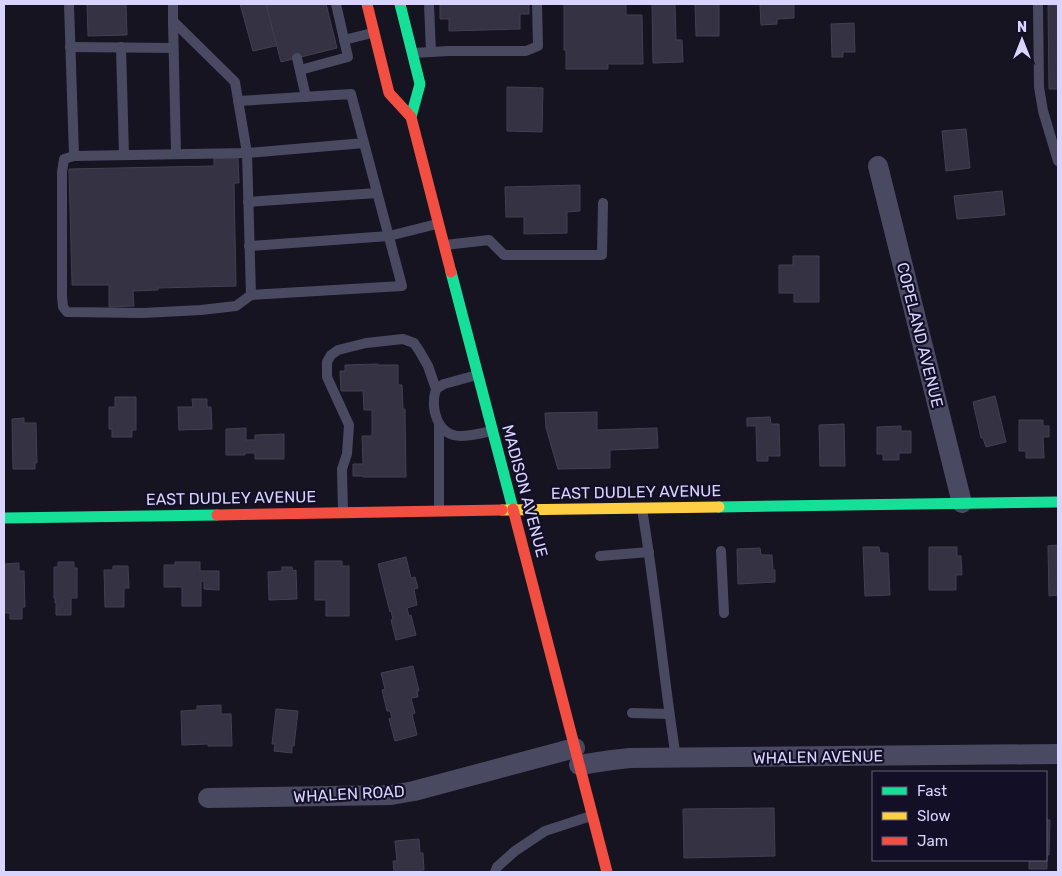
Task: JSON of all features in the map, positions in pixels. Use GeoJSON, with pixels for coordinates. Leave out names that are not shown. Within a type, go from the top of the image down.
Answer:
{"type":"FeatureCollection","features":[{"type":"Feature","properties":{"kind":"street","name":"MADISON AVENUE"},"geometry":{"type":"LineString","coordinates":[[367,4],[390,93],[411,117],[607,872]]}},
{"type":"Feature","properties":{"kind":"street"},"geometry":{"type":"LineString","coordinates":[[400,4],[420,84],[411,117]]}},
{"type":"Feature","properties":{"kind":"street","name":"COPELAND AVENUE"},"geometry":{"type":"LineString","coordinates":[[878,166],[962,504]]}},
{"type":"Feature","properties":{"kind":"street","name":"EAST DUDLEY AVENUE"},"geometry":{"type":"LineString","coordinates":[[4,518],[1058,502]]}},
{"type":"Feature","properties":{"kind":"street","name":"WHALEN AVENUE"},"geometry":{"type":"LineString","coordinates":[[577,757],[622,759],[1058,754]]}},
{"type":"Feature","properties":{"kind":"street","name":"WHALEN ROAD"},"geometry":{"type":"LineString","coordinates":[[208,798],[391,796],[577,757]]}},
{"type":"Feature","properties":{"kind":"lane"},"geometry":{"type":"LineString","coordinates":[[69,4],[74,156]]}},
{"type":"Feature","properties":{"kind":"lane"},"geometry":{"type":"LineString","coordinates":[[173,4],[176,154]]}},
{"type":"Feature","properties":{"kind":"lane"},"geometry":{"type":"LineString","coordinates":[[300,70],[348,57],[344,40],[334,16],[336,4]]}},
{"type":"Feature","properties":{"kind":"lane"},"geometry":{"type":"LineString","coordinates":[[429,4],[431,52]]}},
{"type":"Feature","properties":{"kind":"lane"},"geometry":{"type":"LineString","coordinates":[[412,53],[526,50],[538,46],[537,4]]}},
{"type":"Feature","properties":{"kind":"lane"},"geometry":{"type":"LineString","coordinates":[[1038,4],[1039,87],[1043,111],[1054,131],[1058,161]]}},
{"type":"Feature","properties":{"kind":"lane"},"geometry":{"type":"LineString","coordinates":[[173,21],[235,82],[247,152],[251,295]]}},
{"type":"Feature","properties":{"kind":"lane"},"geometry":{"type":"LineString","coordinates":[[344,40],[374,32]]}},
{"type":"Feature","properties":{"kind":"lane"},"geometry":{"type":"LineString","coordinates":[[70,47],[173,48]]}},
{"type":"Feature","properties":{"kind":"lane"},"geometry":{"type":"LineString","coordinates":[[121,47],[124,155]]}},
{"type":"Feature","properties":{"kind":"lane"},"geometry":{"type":"LineString","coordinates":[[297,58],[306,97]]}},
{"type":"Feature","properties":{"kind":"lane"},"geometry":{"type":"LineString","coordinates":[[238,101],[351,94],[402,286],[251,295],[236,306],[201,310],[143,313],[66,312],[63,307],[62,296],[62,172],[64,159],[74,156],[247,152],[364,143]]}},
{"type":"Feature","properties":{"kind":"lane"},"geometry":{"type":"LineString","coordinates":[[248,202],[377,193]]}},
{"type":"Feature","properties":{"kind":"lane"},"geometry":{"type":"LineString","coordinates":[[444,245],[488,240],[504,255],[602,254],[603,203]]}},
{"type":"Feature","properties":{"kind":"lane"},"geometry":{"type":"LineString","coordinates":[[250,246],[388,236],[439,223]]}},
{"type":"Feature","properties":{"kind":"lane"},"geometry":{"type":"LineString","coordinates":[[343,513],[342,470],[347,454],[350,425],[327,377],[327,362],[331,355],[338,350],[366,343],[403,339],[414,343],[420,352],[428,366],[436,389],[433,399],[439,426],[439,512]]}},
{"type":"Feature","properties":{"kind":"lane"},"geometry":{"type":"LineString","coordinates":[[436,389],[444,384],[478,375]]}},
{"type":"Feature","properties":{"kind":"lane"},"geometry":{"type":"LineString","coordinates":[[439,426],[448,434],[461,436],[492,431]]}},
{"type":"Feature","properties":{"kind":"lane"},"geometry":{"type":"LineString","coordinates":[[642,508],[676,758]]}},
{"type":"Feature","properties":{"kind":"lane"},"geometry":{"type":"LineString","coordinates":[[721,551],[724,613]]}},
{"type":"Feature","properties":{"kind":"lane"},"geometry":{"type":"LineString","coordinates":[[600,556],[649,552]]}},
{"type":"Feature","properties":{"kind":"lane"},"geometry":{"type":"LineString","coordinates":[[632,713],[669,714]]}},
{"type":"Feature","properties":{"kind":"lane"},"geometry":{"type":"LineString","coordinates":[[495,872],[497,867],[515,851],[545,831],[592,816]]}},
{"type":"Feature","properties":{"kind":"building"},"geometry":{"type":"Polygon","coordinates":[[[87,4],[126,4],[127,35],[88,36],[87,4]]]}},
{"type":"Feature","properties":{"kind":"building"},"geometry":{"type":"Polygon","coordinates":[[[240,4],[269,4],[280,45],[253,51],[240,4]]]}},
{"type":"Feature","properties":{"kind":"building"},"geometry":{"type":"Polygon","coordinates":[[[266,4],[326,4],[337,48],[281,62],[266,4]]]}},
{"type":"Feature","properties":{"kind":"building"},"geometry":{"type":"Polygon","coordinates":[[[440,4],[529,4],[529,14],[520,14],[520,29],[449,31],[449,19],[440,19],[440,4]]]}},
{"type":"Feature","properties":{"kind":"building"},"geometry":{"type":"Polygon","coordinates":[[[564,4],[626,4],[626,15],[642,15],[643,64],[608,64],[608,69],[566,69],[564,4]]]}},
{"type":"Feature","properties":{"kind":"building"},"geometry":{"type":"Polygon","coordinates":[[[652,4],[675,4],[676,40],[682,40],[683,62],[653,63],[652,4]]]}},
{"type":"Feature","properties":{"kind":"building"},"geometry":{"type":"Polygon","coordinates":[[[695,4],[719,4],[719,36],[696,36],[695,4]]]}},
{"type":"Feature","properties":{"kind":"building"},"geometry":{"type":"Polygon","coordinates":[[[760,4],[794,4],[794,18],[777,19],[777,24],[761,25],[760,4]]]}},
{"type":"Feature","properties":{"kind":"building"},"geometry":{"type":"Polygon","coordinates":[[[1048,5],[1058,5],[1058,89],[1049,89],[1048,5]]]}},
{"type":"Feature","properties":{"kind":"building"},"geometry":{"type":"Polygon","coordinates":[[[854,23],[855,52],[843,52],[843,57],[832,57],[831,24],[854,23]]]}},
{"type":"Feature","properties":{"kind":"building"},"geometry":{"type":"Polygon","coordinates":[[[507,87],[543,88],[542,132],[507,131],[507,87]]]}},
{"type":"Feature","properties":{"kind":"building"},"geometry":{"type":"Polygon","coordinates":[[[966,129],[970,168],[946,171],[942,131],[966,129]]]}},
{"type":"Feature","properties":{"kind":"building"},"geometry":{"type":"Polygon","coordinates":[[[214,158],[238,158],[239,183],[234,183],[236,286],[158,288],[158,290],[133,291],[134,306],[109,307],[109,285],[72,285],[69,169],[214,166],[214,158]]]}},
{"type":"Feature","properties":{"kind":"building"},"geometry":{"type":"Polygon","coordinates":[[[580,185],[580,211],[567,212],[567,233],[524,234],[524,217],[506,217],[505,187],[580,185]]]}},
{"type":"Feature","properties":{"kind":"building"},"geometry":{"type":"Polygon","coordinates":[[[1002,191],[1005,215],[957,219],[954,196],[1002,191]]]}},
{"type":"Feature","properties":{"kind":"building"},"geometry":{"type":"Polygon","coordinates":[[[793,256],[819,256],[819,302],[794,302],[794,293],[779,293],[779,265],[793,265],[793,256]]]}},
{"type":"Feature","properties":{"kind":"building"},"geometry":{"type":"Polygon","coordinates":[[[345,365],[398,365],[398,385],[402,385],[403,409],[405,409],[406,477],[353,476],[353,464],[363,464],[362,436],[372,436],[372,410],[364,410],[363,391],[341,391],[340,371],[345,371],[345,365]]]}},
{"type":"Feature","properties":{"kind":"building"},"geometry":{"type":"Polygon","coordinates":[[[995,396],[1006,442],[986,447],[983,438],[981,438],[973,402],[995,396]]]}},
{"type":"Feature","properties":{"kind":"building"},"geometry":{"type":"Polygon","coordinates":[[[115,397],[136,397],[136,430],[132,430],[132,437],[112,437],[112,429],[109,429],[109,407],[115,407],[115,397]]]}},
{"type":"Feature","properties":{"kind":"building"},"geometry":{"type":"Polygon","coordinates":[[[192,399],[207,399],[207,407],[211,407],[212,429],[179,430],[178,407],[193,407],[192,399]]]}},
{"type":"Feature","properties":{"kind":"building"},"geometry":{"type":"Polygon","coordinates":[[[597,412],[597,430],[657,428],[658,448],[610,450],[610,468],[558,469],[546,428],[545,413],[597,412]]]}},
{"type":"Feature","properties":{"kind":"building"},"geometry":{"type":"Polygon","coordinates":[[[770,417],[771,424],[779,424],[780,456],[768,456],[768,461],[757,461],[756,426],[747,426],[747,418],[770,417]]]}},
{"type":"Feature","properties":{"kind":"building"},"geometry":{"type":"Polygon","coordinates":[[[24,418],[24,423],[36,423],[37,463],[35,463],[35,469],[13,469],[12,419],[24,418]]]}},
{"type":"Feature","properties":{"kind":"building"},"geometry":{"type":"Polygon","coordinates":[[[1019,420],[1043,420],[1043,426],[1049,426],[1049,437],[1043,437],[1044,458],[1026,458],[1026,451],[1019,451],[1019,420]]]}},
{"type":"Feature","properties":{"kind":"building"},"geometry":{"type":"Polygon","coordinates":[[[844,424],[845,466],[820,466],[819,425],[844,424]]]}},
{"type":"Feature","properties":{"kind":"building"},"geometry":{"type":"Polygon","coordinates":[[[901,426],[901,431],[911,431],[911,453],[899,453],[899,460],[883,460],[883,454],[877,454],[877,427],[901,426]]]}},
{"type":"Feature","properties":{"kind":"building"},"geometry":{"type":"Polygon","coordinates":[[[246,428],[246,440],[255,440],[255,435],[284,434],[284,459],[255,459],[255,453],[226,455],[226,429],[246,428]]]}},
{"type":"Feature","properties":{"kind":"building"},"geometry":{"type":"Polygon","coordinates":[[[1058,545],[1058,595],[1049,596],[1048,546],[1058,545]]]}},
{"type":"Feature","properties":{"kind":"building"},"geometry":{"type":"Polygon","coordinates":[[[863,547],[879,547],[880,553],[888,553],[890,595],[865,596],[863,547]]]}},
{"type":"Feature","properties":{"kind":"building"},"geometry":{"type":"Polygon","coordinates":[[[929,547],[957,547],[957,556],[961,556],[962,575],[956,575],[956,590],[929,590],[929,547]]]}},
{"type":"Feature","properties":{"kind":"building"},"geometry":{"type":"Polygon","coordinates":[[[760,548],[761,555],[772,555],[775,582],[738,584],[737,549],[760,548]]]}},
{"type":"Feature","properties":{"kind":"building"},"geometry":{"type":"Polygon","coordinates":[[[406,557],[411,578],[415,577],[418,588],[414,589],[417,605],[407,608],[409,616],[411,615],[416,635],[396,640],[391,620],[393,619],[378,564],[406,557]]]}},
{"type":"Feature","properties":{"kind":"building"},"geometry":{"type":"Polygon","coordinates":[[[315,561],[342,561],[342,566],[349,566],[349,616],[326,616],[326,600],[315,600],[315,561]]]}},
{"type":"Feature","properties":{"kind":"building"},"geometry":{"type":"Polygon","coordinates":[[[58,562],[74,562],[74,568],[77,568],[77,598],[71,598],[71,615],[56,615],[54,567],[58,567],[58,562]]]}},
{"type":"Feature","properties":{"kind":"building"},"geometry":{"type":"Polygon","coordinates":[[[175,562],[200,562],[200,571],[219,571],[219,590],[204,589],[204,581],[201,581],[201,606],[182,606],[182,587],[164,587],[164,565],[175,565],[175,562]]]}},
{"type":"Feature","properties":{"kind":"building"},"geometry":{"type":"Polygon","coordinates":[[[19,563],[19,571],[24,571],[25,607],[22,607],[22,619],[10,619],[10,613],[4,613],[4,564],[19,563]]]}},
{"type":"Feature","properties":{"kind":"building"},"geometry":{"type":"Polygon","coordinates":[[[113,566],[128,566],[129,588],[124,588],[124,607],[105,607],[104,570],[113,570],[113,566]]]}},
{"type":"Feature","properties":{"kind":"building"},"geometry":{"type":"Polygon","coordinates":[[[282,567],[292,567],[293,571],[296,570],[297,599],[269,600],[268,572],[282,571],[282,567]]]}},
{"type":"Feature","properties":{"kind":"building"},"geometry":{"type":"Polygon","coordinates":[[[413,666],[419,691],[417,691],[418,697],[411,698],[415,713],[412,714],[417,735],[395,741],[389,719],[392,718],[390,711],[387,711],[382,690],[385,689],[381,673],[413,666]]]}},
{"type":"Feature","properties":{"kind":"building"},"geometry":{"type":"Polygon","coordinates":[[[221,705],[221,714],[231,714],[232,746],[208,746],[208,744],[182,745],[181,711],[197,710],[197,706],[221,705]]]}},
{"type":"Feature","properties":{"kind":"building"},"geometry":{"type":"Polygon","coordinates":[[[276,709],[298,711],[292,753],[274,751],[275,744],[272,744],[276,709]]]}},
{"type":"Feature","properties":{"kind":"building"},"geometry":{"type":"Polygon","coordinates":[[[774,808],[775,856],[684,858],[683,809],[774,808]]]}},
{"type":"Feature","properties":{"kind":"building"},"geometry":{"type":"Polygon","coordinates":[[[1047,820],[1050,820],[1049,855],[1047,855],[1047,820]]]}},
{"type":"Feature","properties":{"kind":"building"},"geometry":{"type":"Polygon","coordinates":[[[419,839],[420,853],[423,853],[424,870],[421,870],[421,872],[394,872],[393,861],[397,861],[395,841],[419,839]]]}},
{"type":"Feature","properties":{"kind":"building"},"geometry":{"type":"Polygon","coordinates":[[[1029,861],[1047,861],[1047,869],[1029,869],[1029,861]]]}},
{"type":"Feature","properties":{"kind":"traffic: fast"},"geometry":{"type":"LineString","coordinates":[[400,4],[420,84],[411,117]]}},
{"type":"Feature","properties":{"kind":"traffic: fast"},"geometry":{"type":"LineString","coordinates":[[451,272],[513,509]]}},
{"type":"Feature","properties":{"kind":"traffic: fast"},"geometry":{"type":"LineString","coordinates":[[719,507],[1058,502]]}},
{"type":"Feature","properties":{"kind":"traffic: fast"},"geometry":{"type":"LineString","coordinates":[[4,518],[217,515]]}},
{"type":"Feature","properties":{"kind":"traffic: slow"},"geometry":{"type":"LineString","coordinates":[[502,510],[719,507]]}},
{"type":"Feature","properties":{"kind":"traffic: jam"},"geometry":{"type":"LineString","coordinates":[[367,4],[389,93],[411,117],[451,272]]}},
{"type":"Feature","properties":{"kind":"traffic: jam"},"geometry":{"type":"LineString","coordinates":[[513,509],[607,872]]}},
{"type":"Feature","properties":{"kind":"traffic: jam"},"geometry":{"type":"LineString","coordinates":[[217,515],[502,510]]}}]}
